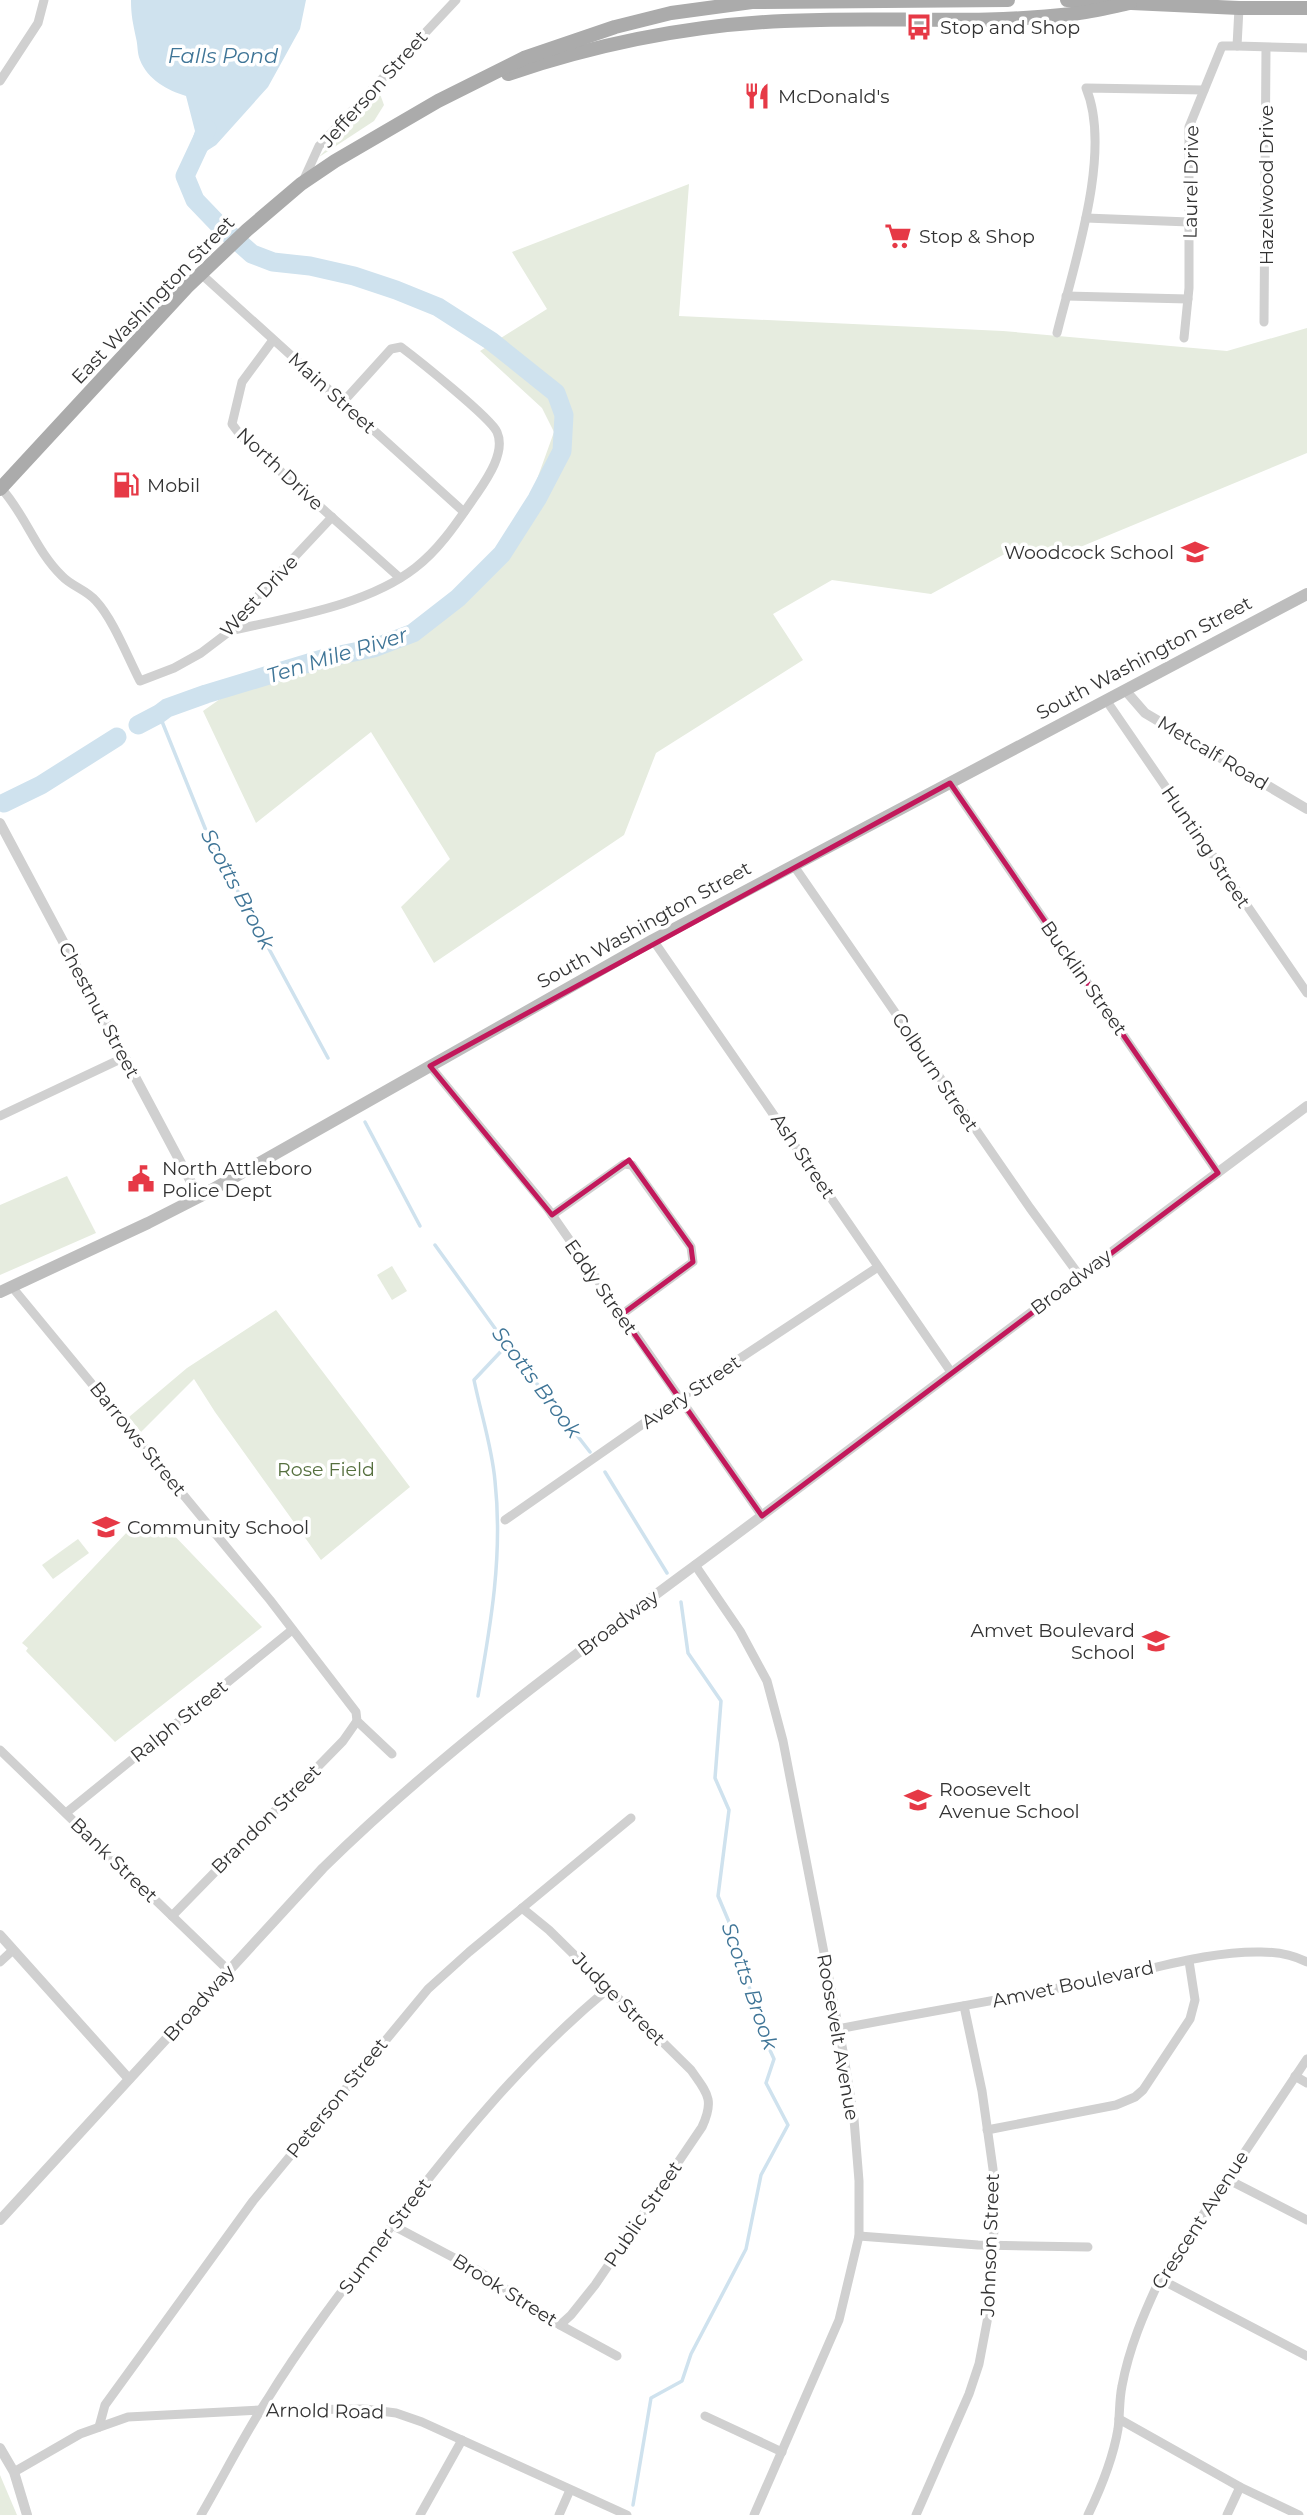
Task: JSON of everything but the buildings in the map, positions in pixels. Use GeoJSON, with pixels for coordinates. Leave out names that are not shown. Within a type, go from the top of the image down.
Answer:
{"type":"FeatureCollection","features":[{"type":"Feature","properties":{"kind":"main road","name":"East Washington Street"},"geometry":{"type":"LineString","coordinates":[[1,488],[200,273],[301,184],[335,161],[457,92],[524,58],[615,27],[702,4],[827,0],[1008,0]]}},
{"type":"Feature","properties":{"kind":"main road","name":"East Washington Street"},"geometry":{"type":"LineString","coordinates":[[1068,0],[1239,8],[1307,8]]}},
{"type":"Feature","properties":{"kind":"main road","name":"East Washington Street"},"geometry":{"type":"LineString","coordinates":[[457,92],[540,63],[684,31],[784,21],[988,20],[1074,14],[1130,3]]}},
{"type":"Feature","properties":{"kind":"main road","name":"South Washington Street"},"geometry":{"type":"LineString","coordinates":[[6,1289],[199,1196],[653,940],[1307,594]]}},
{"type":"Feature","properties":{"kind":"street"},"geometry":{"type":"LineString","coordinates":[[0,81],[38,23],[44,0]]}},
{"type":"Feature","properties":{"kind":"street","name":"Jefferson Street"},"geometry":{"type":"LineString","coordinates":[[301,184],[320,146],[456,0]]}},
{"type":"Feature","properties":{"kind":"street"},"geometry":{"type":"LineString","coordinates":[[826,20],[827,0]]}},
{"type":"Feature","properties":{"kind":"street"},"geometry":{"type":"LineString","coordinates":[[1239,8],[1237,46],[1307,48]]}},
{"type":"Feature","properties":{"kind":"street","name":"Laurel Drive"},"geometry":{"type":"LineString","coordinates":[[1184,338],[1188,299],[1189,127],[1222,46],[1237,46]]}},
{"type":"Feature","properties":{"kind":"street","name":"Hazelwood Drive"},"geometry":{"type":"LineString","coordinates":[[1265,322],[1266,48]]}},
{"type":"Feature","properties":{"kind":"street"},"geometry":{"type":"LineString","coordinates":[[1057,333],[1092,198],[1092,103],[1086,88],[1204,90]]}},
{"type":"Feature","properties":{"kind":"street"},"geometry":{"type":"LineString","coordinates":[[1086,218],[1189,222]]}},
{"type":"Feature","properties":{"kind":"street","name":"Main Street"},"geometry":{"type":"LineString","coordinates":[[200,273],[464,512]]}},
{"type":"Feature","properties":{"kind":"street"},"geometry":{"type":"LineString","coordinates":[[1066,296],[1188,299]]}},
{"type":"Feature","properties":{"kind":"street","name":"North Drive"},"geometry":{"type":"LineString","coordinates":[[273,340],[243,382],[232,424],[241,436],[400,578]]}},
{"type":"Feature","properties":{"kind":"street"},"geometry":{"type":"LineString","coordinates":[[230,631],[297,616],[356,598],[400,578],[439,546],[488,477],[498,451],[497,431],[401,347],[391,349],[343,402]]}},
{"type":"Feature","properties":{"kind":"street","name":"West Drive"},"geometry":{"type":"LineString","coordinates":[[1,488],[15,503],[62,577],[77,585],[97,602],[140,681],[174,668],[201,653],[230,631],[258,596],[332,517]]}},
{"type":"Feature","properties":{"kind":"street","name":"Metcalf Road"},"geometry":{"type":"LineString","coordinates":[[1125,690],[1145,713],[1307,809]]}},
{"type":"Feature","properties":{"kind":"street","name":"Hunting Street"},"geometry":{"type":"LineString","coordinates":[[1106,700],[1307,993]]}},
{"type":"Feature","properties":{"kind":"street","name":"Bucklin Street"},"geometry":{"type":"LineString","coordinates":[[950,783],[1218,1173]]}},
{"type":"Feature","properties":{"kind":"street","name":"Chestnut Street"},"geometry":{"type":"LineString","coordinates":[[0,823],[199,1196]]}},
{"type":"Feature","properties":{"kind":"street","name":"Colburn Street"},"geometry":{"type":"LineString","coordinates":[[794,866],[1014,1186],[1079,1275]]}},
{"type":"Feature","properties":{"kind":"street","name":"Ash Street"},"geometry":{"type":"LineString","coordinates":[[653,940],[951,1372]]}},
{"type":"Feature","properties":{"kind":"street"},"geometry":{"type":"LineString","coordinates":[[0,1116],[125,1057]]}},
{"type":"Feature","properties":{"kind":"street","name":"Eddy Street"},"geometry":{"type":"LineString","coordinates":[[430,1066],[552,1214],[762,1516]]}},
{"type":"Feature","properties":{"kind":"street","name":"Broadway"},"geometry":{"type":"LineString","coordinates":[[0,2220],[323,1868],[404,1791],[488,1722],[1307,1106]]}},
{"type":"Feature","properties":{"kind":"street"},"geometry":{"type":"LineString","coordinates":[[552,1214],[624,1164],[632,1165],[691,1247],[693,1262],[621,1315]]}},
{"type":"Feature","properties":{"kind":"street","name":"Avery Street"},"geometry":{"type":"LineString","coordinates":[[505,1520],[878,1267]]}},
{"type":"Feature","properties":{"kind":"street","name":"Barrows Street"},"geometry":{"type":"LineString","coordinates":[[6,1289],[292,1630],[356,1712],[357,1721],[393,1754]]}},
{"type":"Feature","properties":{"kind":"street","name":"Roosevelt Avenue"},"geometry":{"type":"LineString","coordinates":[[695,1565],[740,1631],[767,1681],[783,1741],[854,2119],[859,2181],[859,2236],[839,2320],[754,2515]]}},
{"type":"Feature","properties":{"kind":"street","name":"Ralph Street"},"geometry":{"type":"LineString","coordinates":[[66,1813],[292,1630]]}},
{"type":"Feature","properties":{"kind":"street","name":"Brandon Street"},"geometry":{"type":"LineString","coordinates":[[172,1916],[343,1741],[357,1721]]}},
{"type":"Feature","properties":{"kind":"street","name":"Bank Street"},"geometry":{"type":"LineString","coordinates":[[0,1750],[228,1970]]}},
{"type":"Feature","properties":{"kind":"street","name":"Peterson Street"},"geometry":{"type":"LineString","coordinates":[[99,2427],[105,2405],[253,2201],[428,1989],[631,1818]]}},
{"type":"Feature","properties":{"kind":"street","name":"Judge Street"},"geometry":{"type":"LineString","coordinates":[[522,1908],[549,1930],[691,2070],[709,2095]]}},
{"type":"Feature","properties":{"kind":"street"},"geometry":{"type":"LineString","coordinates":[[0,1935],[129,2079]]}},
{"type":"Feature","properties":{"kind":"street"},"geometry":{"type":"LineString","coordinates":[[0,1962],[13,1950]]}},
{"type":"Feature","properties":{"kind":"street","name":"Amvet Boulevard"},"geometry":{"type":"LineString","coordinates":[[838,2029],[1221,1955],[1262,1952],[1289,1955],[1307,1962]]}},
{"type":"Feature","properties":{"kind":"street"},"geometry":{"type":"LineString","coordinates":[[987,2130],[1116,2105],[1135,2097],[1152,2080],[1190,2019],[1195,2000],[1189,1962]]}},
{"type":"Feature","properties":{"kind":"street","name":"Sumner Street"},"geometry":{"type":"LineString","coordinates":[[201,2515],[261,2410],[310,2337],[392,2225],[485,2109],[539,2051],[608,1989]]}},
{"type":"Feature","properties":{"kind":"street","name":"Johnson Street"},"geometry":{"type":"LineString","coordinates":[[916,2515],[969,2394],[979,2364],[990,2306],[995,2208],[993,2169],[982,2091],[964,2006]]}},
{"type":"Feature","properties":{"kind":"street","name":"Crescent Avenue"},"geometry":{"type":"LineString","coordinates":[[1088,2515],[1106,2471],[1119,2419],[1121,2388],[1145,2310],[1160,2279],[1307,2059]]}},
{"type":"Feature","properties":{"kind":"street"},"geometry":{"type":"LineString","coordinates":[[1295,2076],[1307,2083]]}},
{"type":"Feature","properties":{"kind":"street","name":"Public Street"},"geometry":{"type":"LineString","coordinates":[[560,2325],[595,2285],[702,2127],[710,2110],[709,2095]]}},
{"type":"Feature","properties":{"kind":"street"},"geometry":{"type":"LineString","coordinates":[[1227,2179],[1307,2220]]}},
{"type":"Feature","properties":{"kind":"street","name":"Brook Street"},"geometry":{"type":"LineString","coordinates":[[392,2225],[477,2270],[560,2325],[617,2356]]}},
{"type":"Feature","properties":{"kind":"street"},"geometry":{"type":"LineString","coordinates":[[859,2236],[992,2246],[1088,2247]]}},
{"type":"Feature","properties":{"kind":"street"},"geometry":{"type":"LineString","coordinates":[[1160,2279],[1307,2356]]}},
{"type":"Feature","properties":{"kind":"street","name":"Arnold Road"},"geometry":{"type":"LineString","coordinates":[[14,2472],[80,2434],[128,2417],[261,2410],[386,2411],[462,2440],[628,2515]]}},
{"type":"Feature","properties":{"kind":"street"},"geometry":{"type":"LineString","coordinates":[[705,2416],[782,2452]]}},
{"type":"Feature","properties":{"kind":"street"},"geometry":{"type":"LineString","coordinates":[[1119,2419],[1240,2487],[1298,2515]]}},
{"type":"Feature","properties":{"kind":"street"},"geometry":{"type":"LineString","coordinates":[[420,2515],[462,2440]]}},
{"type":"Feature","properties":{"kind":"street"},"geometry":{"type":"LineString","coordinates":[[0,2448],[14,2472],[27,2515]]}},
{"type":"Feature","properties":{"kind":"street"},"geometry":{"type":"LineString","coordinates":[[1227,2515],[1240,2487]]}},
{"type":"Feature","properties":{"kind":"street"},"geometry":{"type":"LineString","coordinates":[[559,2515],[570,2490]]}},
{"type":"Feature","properties":{"kind":"highlighted area"},"geometry":{"type":"Polygon","coordinates":[[[950,783],[1218,1173],[762,1516],[621,1315],[693,1262],[691,1247],[629,1160],[552,1215],[430,1066],[950,783]]]}},
{"type":"Feature","properties":{"kind":"green space"},"geometry":{"type":"Polygon","coordinates":[[[380,94],[384,105],[374,121],[319,157],[378,95],[380,94]]]}},
{"type":"Feature","properties":{"kind":"green space"},"geometry":{"type":"Polygon","coordinates":[[[689,184],[679,316],[1003,331],[1227,351],[1307,328],[1307,453],[1061,555],[1021,545],[931,594],[832,580],[773,614],[803,660],[656,753],[624,835],[434,963],[401,907],[450,859],[371,732],[256,823],[203,711],[240,685],[321,654],[402,632],[488,563],[531,496],[554,432],[542,408],[480,351],[547,309],[512,252],[689,184]]]}},
{"type":"Feature","properties":{"kind":"green space"},"geometry":{"type":"Polygon","coordinates":[[[67,1176],[96,1233],[0,1275],[0,1205],[67,1176]]]}},
{"type":"Feature","properties":{"kind":"green space"},"geometry":{"type":"Polygon","coordinates":[[[392,1266],[407,1291],[392,1300],[377,1275],[392,1266]]]}},
{"type":"Feature","properties":{"kind":"green space","name":"Rose Field"},"geometry":{"type":"Polygon","coordinates":[[[276,1310],[410,1487],[321,1560],[194,1379],[141,1432],[129,1417],[187,1368],[276,1310]]]}},
{"type":"Feature","properties":{"kind":"green space"},"geometry":{"type":"Polygon","coordinates":[[[168,1529],[262,1627],[115,1742],[26,1651],[28,1648],[22,1643],[129,1530],[168,1529]]]}},
{"type":"Feature","properties":{"kind":"green space"},"geometry":{"type":"Polygon","coordinates":[[[78,1539],[89,1553],[53,1579],[42,1565],[78,1539]]]}},
{"type":"Feature","properties":{"kind":"green space"},"geometry":{"type":"Polygon","coordinates":[[[0,2475],[17,2515],[0,2515],[0,2475]]]}},
{"type":"Feature","properties":{"kind":"water","name":"Falls Pond"},"geometry":{"type":"Polygon","coordinates":[[[131,0],[306,0],[300,29],[268,87],[216,145],[202,154],[189,150],[195,131],[186,96],[159,83],[143,67],[138,55],[131,0]]]}},
{"type":"Feature","properties":{"kind":"waterway","name":"Ten Mile River"},"geometry":{"type":"LineString","coordinates":[[138,725],[167,708],[206,694],[325,658],[374,648],[413,633],[458,598],[502,554],[537,499],[562,451],[564,415],[556,393],[491,341],[438,307],[396,290],[354,276],[310,266],[273,262],[252,254],[219,225],[195,200],[185,176],[207,129]]}},
{"type":"Feature","properties":{"kind":"waterway","name":"Scotts Brook"},"geometry":{"type":"LineString","coordinates":[[159,714],[209,838],[328,1058]]}},
{"type":"Feature","properties":{"kind":"waterway","name":"Ten Mile River"},"geometry":{"type":"LineString","coordinates":[[4,803],[41,785],[117,737]]}},
{"type":"Feature","properties":{"kind":"waterway","name":"Scotts Brook"},"geometry":{"type":"LineString","coordinates":[[365,1122],[420,1226]]}},
{"type":"Feature","properties":{"kind":"waterway","name":"Scotts Brook"},"geometry":{"type":"LineString","coordinates":[[435,1245],[507,1345],[590,1452]]}},
{"type":"Feature","properties":{"kind":"waterway"},"geometry":{"type":"LineString","coordinates":[[478,1696],[491,1616],[498,1535],[494,1468],[474,1380],[507,1345]]}},
{"type":"Feature","properties":{"kind":"waterway","name":"Scotts Brook"},"geometry":{"type":"LineString","coordinates":[[605,1472],[667,1573]]}},
{"type":"Feature","properties":{"kind":"waterway","name":"Scotts Brook"},"geometry":{"type":"LineString","coordinates":[[633,2505],[651,2398],[682,2381],[691,2354],[746,2249],[761,2175],[788,2125],[766,2083],[774,2059],[758,2024],[740,1948],[718,1896],[729,1810],[715,1778],[721,1701],[688,1653],[681,1602]]}},
{"type":"Feature","properties":{"kind":"place","name":"Stop and Shop"},"geometry":{"type":"Point","coordinates":[919,27]}},
{"type":"Feature","properties":{"kind":"place","name":"McDonald's"},"geometry":{"type":"Point","coordinates":[757,96]}},
{"type":"Feature","properties":{"kind":"place","name":"Stop & Shop"},"geometry":{"type":"Point","coordinates":[898,236]}},
{"type":"Feature","properties":{"kind":"place","name":"Mobil"},"geometry":{"type":"Point","coordinates":[126,485]}},
{"type":"Feature","properties":{"kind":"place","name":"Woodcock School"},"geometry":{"type":"Point","coordinates":[1195,552]}},
{"type":"Feature","properties":{"kind":"place","name":"North Attleboro Police Dept"},"geometry":{"type":"Point","coordinates":[141,1179]}},
{"type":"Feature","properties":{"kind":"place","name":"Community School"},"geometry":{"type":"Point","coordinates":[106,1527]}},
{"type":"Feature","properties":{"kind":"place","name":"Amvet Boulevard School"},"geometry":{"type":"Point","coordinates":[1156,1641]}},
{"type":"Feature","properties":{"kind":"place","name":"Roosevelt Avenue School"},"geometry":{"type":"Point","coordinates":[918,1800]}}]}
